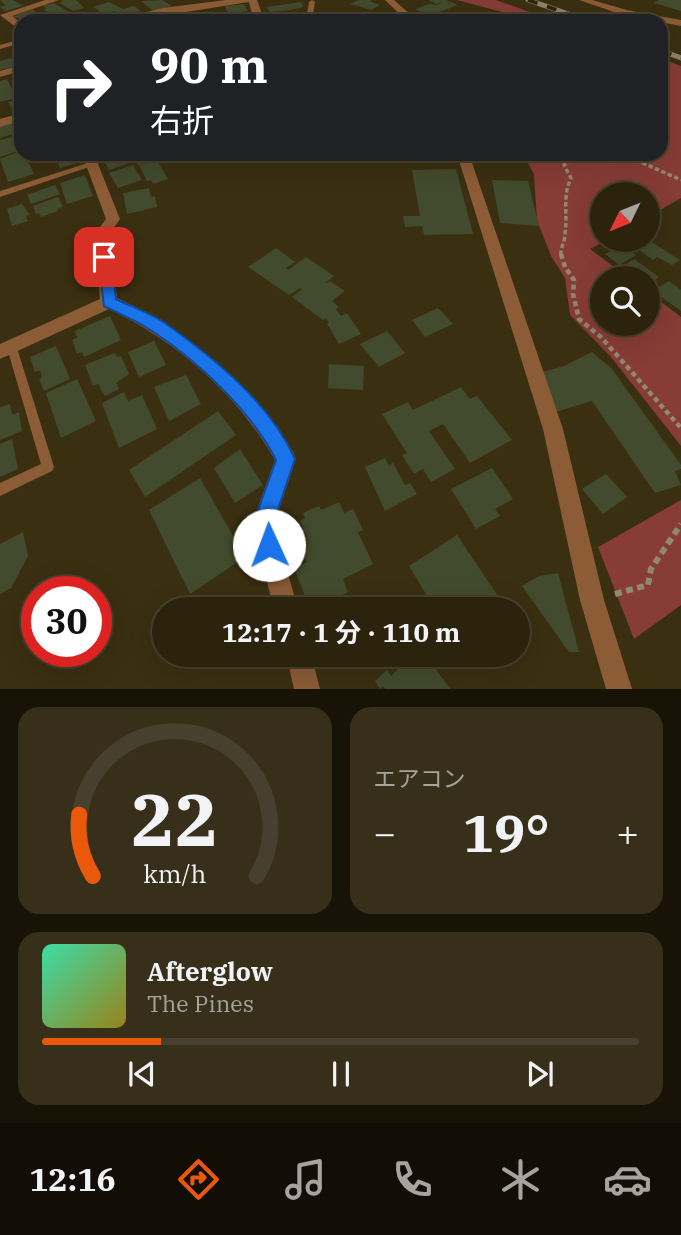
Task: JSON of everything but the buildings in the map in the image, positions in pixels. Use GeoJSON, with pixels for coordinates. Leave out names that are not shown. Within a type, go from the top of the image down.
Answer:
{"type":"FeatureCollection","features":[{"type":"Feature","properties":{"kind":"street"},"geometry":{"type":"LineString","coordinates":[[14,22],[5,15],[55,0]]}},
{"type":"Feature","properties":{"kind":"street"},"geometry":{"type":"LineString","coordinates":[[167,0],[181,8]]}},
{"type":"Feature","properties":{"kind":"street"},"geometry":{"type":"LineString","coordinates":[[149,14],[247,0]]}},
{"type":"Feature","properties":{"kind":"street"},"geometry":{"type":"LineString","coordinates":[[389,0],[406,14]]}},
{"type":"Feature","properties":{"kind":"street"},"geometry":{"type":"LineString","coordinates":[[583,0],[632,14]]}},
{"type":"Feature","properties":{"kind":"street"},"geometry":{"type":"LineString","coordinates":[[163,11],[178,14]]}},
{"type":"Feature","properties":{"kind":"street"},"geometry":{"type":"LineString","coordinates":[[90,161],[113,219],[102,234],[109,302]]}},
{"type":"Feature","properties":{"kind":"street"},"geometry":{"type":"LineString","coordinates":[[465,161],[553,429],[592,600],[619,689]]}},
{"type":"Feature","properties":{"kind":"street"},"geometry":{"type":"LineString","coordinates":[[6,350],[109,302]]}},
{"type":"Feature","properties":{"kind":"street"},"geometry":{"type":"LineString","coordinates":[[109,302],[157,326],[218,375],[271,432],[286,459],[263,524],[283,597]]}},
{"type":"Feature","properties":{"kind":"street"},"geometry":{"type":"LineString","coordinates":[[301,667],[307,689]]}},
{"type":"Feature","properties":{"kind":"lane"},"geometry":{"type":"LineString","coordinates":[[310,14],[312,2]]}},
{"type":"Feature","properties":{"kind":"lane"},"geometry":{"type":"LineString","coordinates":[[0,194],[87,161]]}},
{"type":"Feature","properties":{"kind":"lane"},"geometry":{"type":"LineString","coordinates":[[0,490],[48,467],[6,350]]}},
{"type":"Feature","properties":{"kind":"path"},"geometry":{"type":"LineString","coordinates":[[570,161],[564,165],[570,178],[564,189],[565,244],[560,251],[565,267],[574,280],[575,309],[579,318],[601,337],[681,428]]}},
{"type":"Feature","properties":{"kind":"path"},"geometry":{"type":"LineString","coordinates":[[639,161],[681,180]]}},
{"type":"Feature","properties":{"kind":"path"},"geometry":{"type":"LineString","coordinates":[[592,600],[648,585],[651,569],[681,524]]}},
{"type":"Feature","properties":{"kind":"shaded area"},"geometry":{"type":"Polygon","coordinates":[[[457,0],[496,0],[535,14],[510,14],[457,0]]]}},
{"type":"Feature","properties":{"kind":"shaded area"},"geometry":{"type":"Polygon","coordinates":[[[668,61],[681,66],[681,198],[660,210],[660,182],[590,182],[590,252],[594,252],[613,266],[590,266],[590,335],[570,315],[565,278],[551,256],[537,220],[534,174],[527,161],[668,161],[668,61]]]}},
{"type":"Feature","properties":{"kind":"shaded area"},"geometry":{"type":"Polygon","coordinates":[[[660,301],[681,317],[681,446],[611,357],[590,336],[660,336],[660,301]]]}},
{"type":"Feature","properties":{"kind":"shaded area"},"geometry":{"type":"Polygon","coordinates":[[[681,500],[681,605],[634,639],[598,547],[681,500]]]}},
{"type":"Feature","properties":{"kind":"railway"},"geometry":{"type":"LineString","coordinates":[[528,0],[569,14]]}},
{"type":"Feature","properties":{"kind":"railway"},"geometry":{"type":"LineString","coordinates":[[668,53],[681,58]]}},
{"type":"Feature","properties":{"kind":"route"},"geometry":{"type":"LineString","coordinates":[[104,257],[109,302],[157,326],[218,375],[271,432],[286,459],[263,524],[269,545]]}}]}
